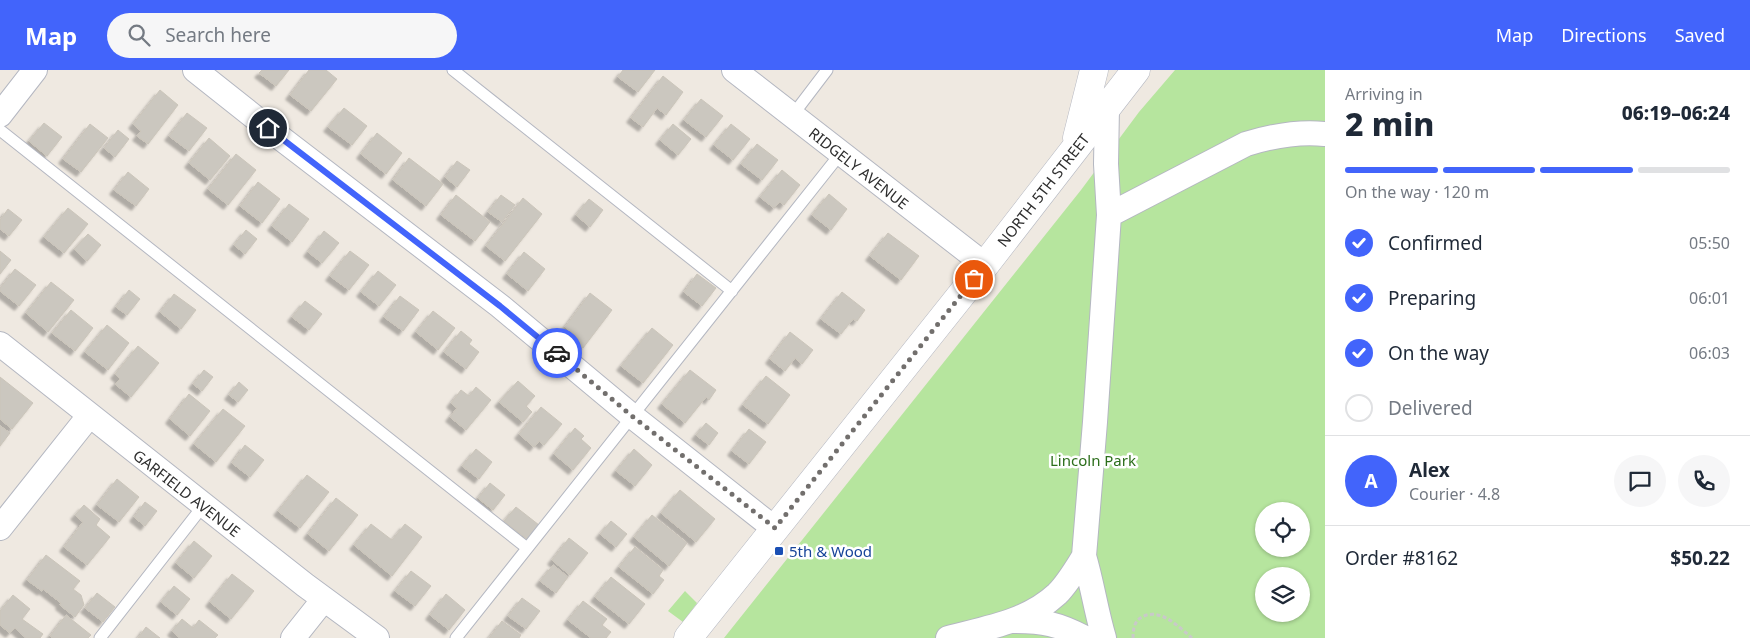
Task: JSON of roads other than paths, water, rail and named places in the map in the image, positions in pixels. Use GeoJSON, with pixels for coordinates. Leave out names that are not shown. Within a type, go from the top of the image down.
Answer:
{"type":"FeatureCollection","features":[{"type":"Feature","properties":{"kind":"main road"},"geometry":{"type":"LineString","coordinates":[[1073,152],[1094,70]]}},
{"type":"Feature","properties":{"kind":"main road"},"geometry":{"type":"LineString","coordinates":[[1107,107],[1109,70]]}},
{"type":"Feature","properties":{"kind":"main road","name":"NORTH 5TH STREET"},"geometry":{"type":"LineString","coordinates":[[688,638],[985,265],[1136,70]]}},
{"type":"Feature","properties":{"kind":"street"},"geometry":{"type":"LineString","coordinates":[[0,115],[35,70]]}},
{"type":"Feature","properties":{"kind":"street"},"geometry":{"type":"LineString","coordinates":[[195,70],[500,306],[632,416],[775,528]]}},
{"type":"Feature","properties":{"kind":"street","name":"RIDGELY AVENUE"},"geometry":{"type":"LineString","coordinates":[[734,70],[985,265]]}},
{"type":"Feature","properties":{"kind":"street"},"geometry":{"type":"LineString","coordinates":[[1104,638],[1084,556],[1109,214],[1106,164],[1107,107]]}},
{"type":"Feature","properties":{"kind":"street"},"geometry":{"type":"LineString","coordinates":[[1109,214],[1246,144],[1270,137],[1294,134],[1325,134]]}},
{"type":"Feature","properties":{"kind":"street","name":"GARFIELD AVENUE"},"geometry":{"type":"LineString","coordinates":[[0,344],[203,506],[377,638]]}},
{"type":"Feature","properties":{"kind":"street"},"geometry":{"type":"LineString","coordinates":[[0,528],[89,416]]}},
{"type":"Feature","properties":{"kind":"street"},"geometry":{"type":"LineString","coordinates":[[948,638],[1014,621],[1042,606],[1058,593],[1084,556]]}},
{"type":"Feature","properties":{"kind":"street"},"geometry":{"type":"LineString","coordinates":[[293,638],[324,599]]}},
{"type":"Feature","properties":{"kind":"street"},"geometry":{"type":"LineString","coordinates":[[1014,621],[1042,621],[1068,629],[1086,638]]}},
{"type":"Feature","properties":{"kind":"lane"},"geometry":{"type":"LineString","coordinates":[[453,70],[732,291]]}},
{"type":"Feature","properties":{"kind":"lane"},"geometry":{"type":"LineString","coordinates":[[792,116],[827,70]]}},
{"type":"Feature","properties":{"kind":"lane"},"geometry":{"type":"LineString","coordinates":[[0,130],[527,548]]}},
{"type":"Feature","properties":{"kind":"lane"},"geometry":{"type":"LineString","coordinates":[[456,638],[841,153]]}},
{"type":"Feature","properties":{"kind":"lane"},"geometry":{"type":"LineString","coordinates":[[100,638],[203,506]]}},
{"type":"Feature","properties":{"kind":"place","name":"5th & Wood"},"geometry":{"type":"Point","coordinates":[779,551]}},
{"type":"Feature","properties":{"kind":"park label","name":"Lincoln Park"},"geometry":{"type":"Point","coordinates":[1093,460]}}]}
